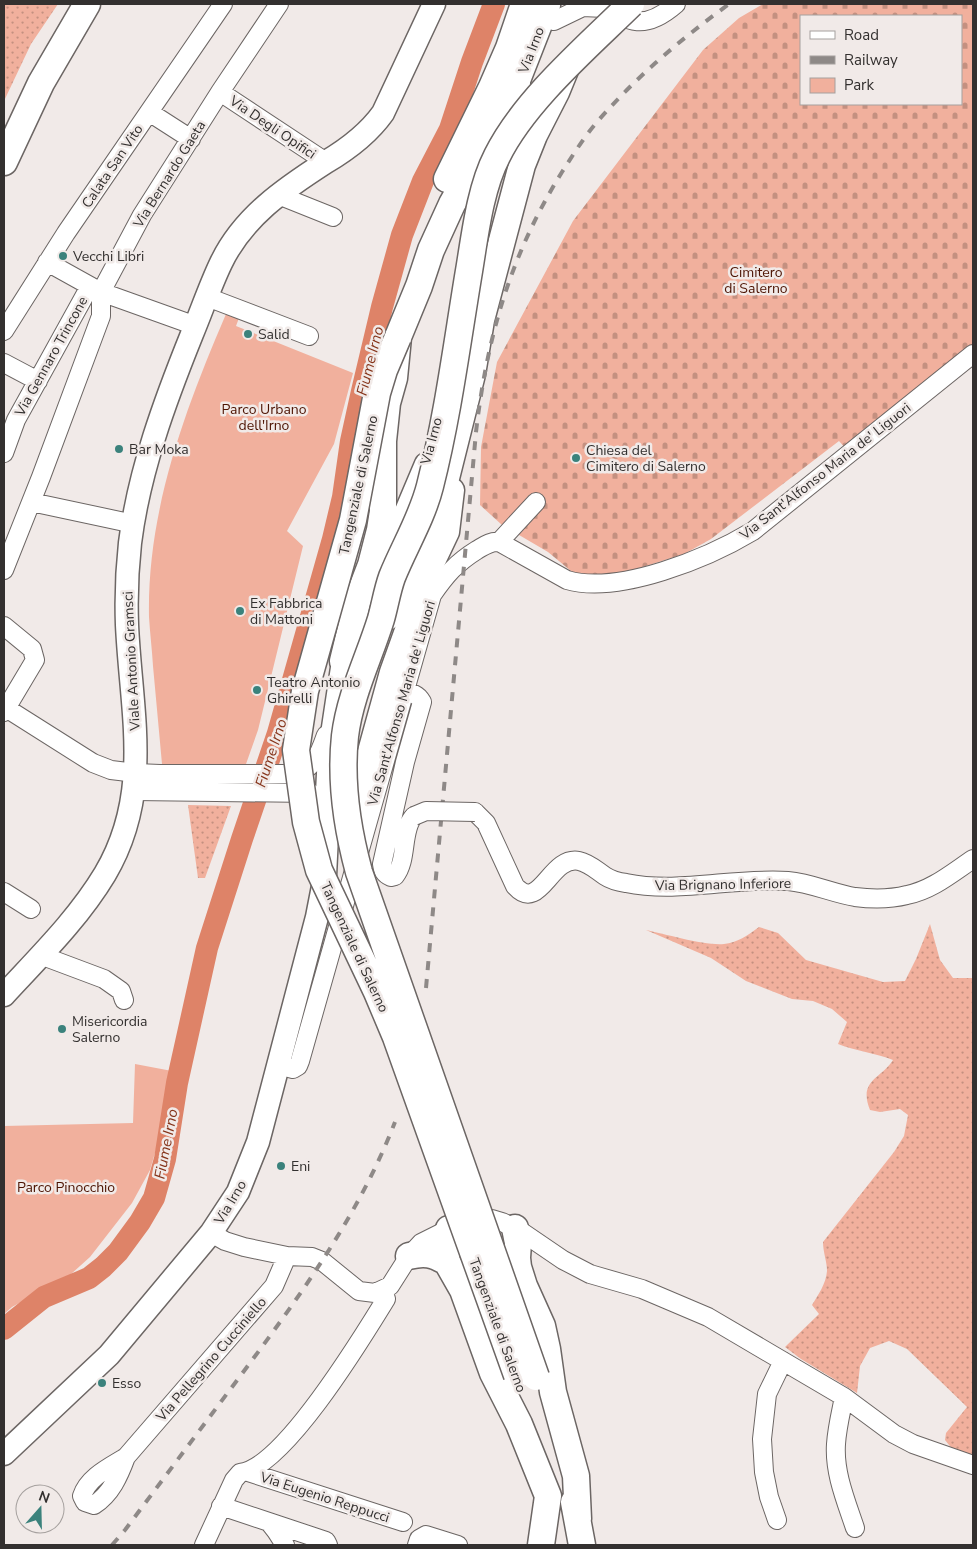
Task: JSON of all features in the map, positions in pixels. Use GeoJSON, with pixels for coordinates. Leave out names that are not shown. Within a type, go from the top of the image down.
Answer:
{"type":"FeatureCollection","features":[{"type":"Feature","properties":{"kind":"highway"},"geometry":{"type":"LineString","coordinates":[[4,130],[33,68],[70,4]]}},
{"type":"Feature","properties":{"kind":"highway"},"geometry":{"type":"LineString","coordinates":[[4,162],[41,83],[87,4]]}},
{"type":"Feature","properties":{"kind":"highway"},"geometry":{"type":"LineString","coordinates":[[353,662],[380,620],[391,580],[424,506],[430,487],[443,426],[477,221],[496,158],[512,130],[538,98],[566,67],[631,4]]}},
{"type":"Feature","properties":{"kind":"highway"},"geometry":{"type":"LineString","coordinates":[[433,246],[435,216],[441,194],[509,48],[546,8]]}},
{"type":"Feature","properties":{"kind":"highway"},"geometry":{"type":"LineString","coordinates":[[353,662],[428,537],[439,507],[472,374],[481,320],[522,165],[566,67]]}},
{"type":"Feature","properties":{"kind":"highway"},"geometry":{"type":"LineString","coordinates":[[353,662],[358,599],[374,558],[383,511],[383,441],[387,403],[394,378],[398,338],[433,246],[452,204],[517,85]]}},
{"type":"Feature","properties":{"kind":"highway","name":"Tangenziale di Salerno"},"geometry":{"type":"LineString","coordinates":[[398,338],[384,370],[377,393],[353,520],[305,691],[296,750],[300,770],[301,795],[311,844],[319,870],[377,992],[396,1037],[528,1379],[569,1478],[582,1545]]}},
{"type":"Feature","properties":{"kind":"highway","name":"Tangenziale di Salerno"},"geometry":{"type":"LineString","coordinates":[[353,662],[345,738],[344,795],[349,836],[359,872],[528,1379],[535,1431],[548,1496],[553,1545]]}},
{"type":"Feature","properties":{"kind":"highway"},"geometry":{"type":"LineString","coordinates":[[449,1229],[445,1245],[447,1262],[464,1290],[493,1373],[519,1424],[548,1496],[541,1545]]}},
{"type":"Feature","properties":{"kind":"highway"},"geometry":{"type":"LineString","coordinates":[[522,1243],[524,1286],[542,1326],[548,1348],[553,1392],[576,1476],[578,1519]]}},
{"type":"Feature","properties":{"kind":"highway"},"geometry":{"type":"LineString","coordinates":[[409,1256],[421,1253],[435,1256],[447,1262]]}},
{"type":"Feature","properties":{"kind":"main road","name":"Viale Antonio Gramsci"},"geometry":{"type":"LineString","coordinates":[[4,995],[88,898],[105,874],[128,818],[135,782],[135,733],[127,625],[128,567],[134,524],[145,470],[155,435],[221,264],[240,231],[256,214],[278,195],[341,154],[374,126],[384,113],[434,4]]}},
{"type":"Feature","properties":{"kind":"main road","name":"Via Irno"},"geometry":{"type":"LineString","coordinates":[[4,1454],[108,1355],[212,1233],[238,1192],[248,1170],[258,1142],[317,917],[325,876],[328,816],[308,793],[329,754],[337,703],[353,662],[367,609],[380,573],[426,465],[437,424],[475,208],[482,182],[546,8]]}},
{"type":"Feature","properties":{"kind":"main road","name":"Via Irno"},"geometry":{"type":"LineString","coordinates":[[325,876],[344,841],[391,672],[420,591],[448,532],[465,399],[468,358],[496,218],[546,8]]}},
{"type":"Feature","properties":{"kind":"main road"},"geometry":{"type":"LineString","coordinates":[[337,703],[339,714],[342,718],[354,724],[371,722],[380,714]]}},
{"type":"Feature","properties":{"kind":"street","name":"Calata San Vito"},"geometry":{"type":"LineString","coordinates":[[4,331],[47,262],[224,4]]}},
{"type":"Feature","properties":{"kind":"street","name":"Via Bernardo Gaeta"},"geometry":{"type":"LineString","coordinates":[[4,570],[101,316],[96,289],[220,92],[279,4]]}},
{"type":"Feature","properties":{"kind":"street"},"geometry":{"type":"LineString","coordinates":[[546,8],[601,6],[615,15],[641,22],[653,20],[676,4]]}},
{"type":"Feature","properties":{"kind":"street","name":"Via Degli Opifici"},"geometry":{"type":"LineString","coordinates":[[220,92],[326,162]]}},
{"type":"Feature","properties":{"kind":"street"},"geometry":{"type":"LineString","coordinates":[[149,112],[191,140]]}},
{"type":"Feature","properties":{"kind":"street"},"geometry":{"type":"LineString","coordinates":[[278,195],[333,217]]}},
{"type":"Feature","properties":{"kind":"street"},"geometry":{"type":"LineString","coordinates":[[47,262],[96,289],[196,326]]}},
{"type":"Feature","properties":{"kind":"street","name":"Via Gennaro Trincone"},"geometry":{"type":"LineString","coordinates":[[4,453],[16,420],[38,381],[96,289]]}},
{"type":"Feature","properties":{"kind":"street"},"geometry":{"type":"LineString","coordinates":[[207,297],[309,336]]}},
{"type":"Feature","properties":{"kind":"street","name":"Via Sant'Alfonso Maria de' Liguori"},"geometry":{"type":"LineString","coordinates":[[278,1064],[293,1069],[298,1066],[300,1061],[432,595],[443,578],[458,563],[490,543],[499,542],[558,576],[576,582],[610,583],[660,572],[726,546],[753,531],[973,354]]}},
{"type":"Feature","properties":{"kind":"street"},"geometry":{"type":"LineString","coordinates":[[4,363],[38,381]]}},
{"type":"Feature","properties":{"kind":"street"},"geometry":{"type":"LineString","coordinates":[[31,502],[134,524]]}},
{"type":"Feature","properties":{"kind":"street"},"geometry":{"type":"LineString","coordinates":[[499,542],[536,502]]}},
{"type":"Feature","properties":{"kind":"street"},"geometry":{"type":"LineString","coordinates":[[4,626],[32,649],[34,660],[7,702],[102,768],[157,792],[308,793],[346,791],[356,784],[364,774]]}},
{"type":"Feature","properties":{"kind":"street","name":"Via Brignano Inferiore"},"geometry":{"type":"LineString","coordinates":[[404,695],[416,694],[422,702],[382,864],[382,870],[391,877],[395,876],[401,866],[410,822],[414,816],[426,811],[475,812],[482,817],[515,886],[528,894],[540,889],[562,864],[578,861],[595,868],[608,878],[640,885],[675,887],[719,882],[783,881],[801,883],[854,897],[885,898],[908,895],[925,890],[973,859]]}},
{"type":"Feature","properties":{"kind":"street"},"geometry":{"type":"LineString","coordinates":[[135,782],[160,774],[289,775],[303,772],[313,763],[322,746],[337,703]]}},
{"type":"Feature","properties":{"kind":"street"},"geometry":{"type":"LineString","coordinates":[[4,892],[31,909]]}},
{"type":"Feature","properties":{"kind":"street"},"geometry":{"type":"LineString","coordinates":[[40,955],[104,979],[121,991],[124,1000]]}},
{"type":"Feature","properties":{"kind":"street"},"geometry":{"type":"LineString","coordinates":[[212,1233],[225,1241],[244,1247],[287,1256],[310,1256],[322,1261],[360,1291],[375,1293],[390,1286],[409,1256],[421,1243],[449,1229],[492,1220],[522,1243],[563,1260],[590,1274],[642,1289],[700,1313],[844,1397],[894,1434],[914,1444],[973,1465]]}},
{"type":"Feature","properties":{"kind":"street","name":"Via Pellegrino Cucciniello"},"geometry":{"type":"LineString","coordinates":[[126,1457],[274,1286],[287,1256]]}},
{"type":"Feature","properties":{"kind":"street"},"geometry":{"type":"LineString","coordinates":[[204,1545],[234,1480],[240,1473],[248,1472],[265,1461],[283,1443],[325,1393],[386,1299],[383,1290]]}},
{"type":"Feature","properties":{"kind":"street"},"geometry":{"type":"LineString","coordinates":[[777,1520],[768,1497],[762,1439],[767,1394],[783,1361]]}},
{"type":"Feature","properties":{"kind":"street"},"geometry":{"type":"LineString","coordinates":[[844,1397],[836,1445],[837,1461],[840,1482],[855,1528]]}},
{"type":"Feature","properties":{"kind":"street","name":"Via Eugenio Reppucci"},"geometry":{"type":"LineString","coordinates":[[248,1472],[403,1522]]}},
{"type":"Feature","properties":{"kind":"street"},"geometry":{"type":"LineString","coordinates":[[221,1506],[326,1541],[328,1545]]}},
{"type":"Feature","properties":{"kind":"street"},"geometry":{"type":"LineString","coordinates":[[268,1522],[285,1545]]}},
{"type":"Feature","properties":{"kind":"street"},"geometry":{"type":"LineString","coordinates":[[417,1545],[419,1538],[426,1535],[458,1545]]}},
{"type":"Feature","properties":{"kind":"green space"},"geometry":{"type":"Polygon","coordinates":[[[4,4],[58,4],[31,44],[4,101],[4,4]]]}},
{"type":"Feature","properties":{"kind":"green space","name":"Cimitero di Salerno"},"geometry":{"type":"Polygon","coordinates":[[[763,4],[973,4],[973,346],[847,450],[839,441],[711,539],[684,554],[617,575],[577,576],[548,552],[502,525],[480,505],[481,447],[497,362],[573,221],[703,50],[739,18],[763,4]]]}},
{"type":"Feature","properties":{"kind":"green space","name":"Parco Urbano dell'Irno"},"geometry":{"type":"Polygon","coordinates":[[[226,314],[239,318],[236,326],[353,373],[334,444],[287,531],[303,546],[258,730],[246,764],[162,764],[149,617],[150,577],[154,538],[171,461],[196,387],[226,314]]]}},
{"type":"Feature","properties":{"kind":"green space"},"geometry":{"type":"Polygon","coordinates":[[[188,805],[231,806],[205,878],[198,878],[188,805]]]}},
{"type":"Feature","properties":{"kind":"green space"},"geometry":{"type":"Polygon","coordinates":[[[930,924],[940,960],[953,978],[973,978],[973,1458],[953,1450],[945,1440],[946,1433],[967,1407],[907,1349],[889,1341],[870,1348],[860,1366],[857,1393],[785,1347],[819,1314],[812,1305],[825,1280],[827,1271],[823,1242],[894,1152],[904,1136],[908,1115],[900,1109],[880,1112],[870,1110],[867,1100],[867,1092],[872,1081],[893,1060],[838,1044],[847,1022],[832,1009],[813,1001],[792,999],[746,981],[711,958],[646,930],[696,942],[724,944],[747,936],[759,927],[778,933],[806,960],[883,982],[905,981],[930,924]]]}},
{"type":"Feature","properties":{"kind":"green space","name":"Parco Pinocchio"},"geometry":{"type":"Polygon","coordinates":[[[135,1064],[172,1071],[170,1101],[150,1170],[132,1203],[90,1257],[70,1275],[12,1307],[4,1314],[4,1126],[133,1123],[135,1064]]]}},
{"type":"Feature","properties":{"kind":"waterway","name":"Fiume Irno"},"geometry":{"type":"LineString","coordinates":[[4,1329],[44,1297],[89,1278],[103,1267],[118,1252],[140,1222],[154,1198],[165,1159],[177,1083],[207,948],[278,733],[333,539],[343,497],[351,441],[362,391],[402,235],[423,181],[450,129],[494,4]]}},
{"type":"Feature","properties":{"kind":"railway"},"geometry":{"type":"LineString","coordinates":[[426,988],[476,432],[487,362],[504,297],[515,265],[544,203],[579,146],[597,122],[643,74],[676,45],[729,4]]}},
{"type":"Feature","properties":{"kind":"railway"},"geometry":{"type":"LineString","coordinates":[[112,1545],[241,1375],[327,1254],[364,1190],[395,1122]]}},
{"type":"Feature","properties":{"kind":"place","name":"Vecchi Libri"},"geometry":{"type":"Point","coordinates":[63,256]}},
{"type":"Feature","properties":{"kind":"place","name":"Salid"},"geometry":{"type":"Point","coordinates":[248,334]}},
{"type":"Feature","properties":{"kind":"place","name":"Bar Moka"},"geometry":{"type":"Point","coordinates":[119,449]}},
{"type":"Feature","properties":{"kind":"place","name":"Chiesa del Cimitero di Salerno"},"geometry":{"type":"Point","coordinates":[576,458]}},
{"type":"Feature","properties":{"kind":"place","name":"Ex Fabbrica di Mattoni"},"geometry":{"type":"Point","coordinates":[240,611]}},
{"type":"Feature","properties":{"kind":"place","name":"Teatro Antonio Ghirelli"},"geometry":{"type":"Point","coordinates":[257,690]}},
{"type":"Feature","properties":{"kind":"place","name":"Misericordia Salerno"},"geometry":{"type":"Point","coordinates":[62,1029]}},
{"type":"Feature","properties":{"kind":"place","name":"Eni"},"geometry":{"type":"Point","coordinates":[281,1166]}},
{"type":"Feature","properties":{"kind":"place","name":"Esso"},"geometry":{"type":"Point","coordinates":[102,1383]}}]}
